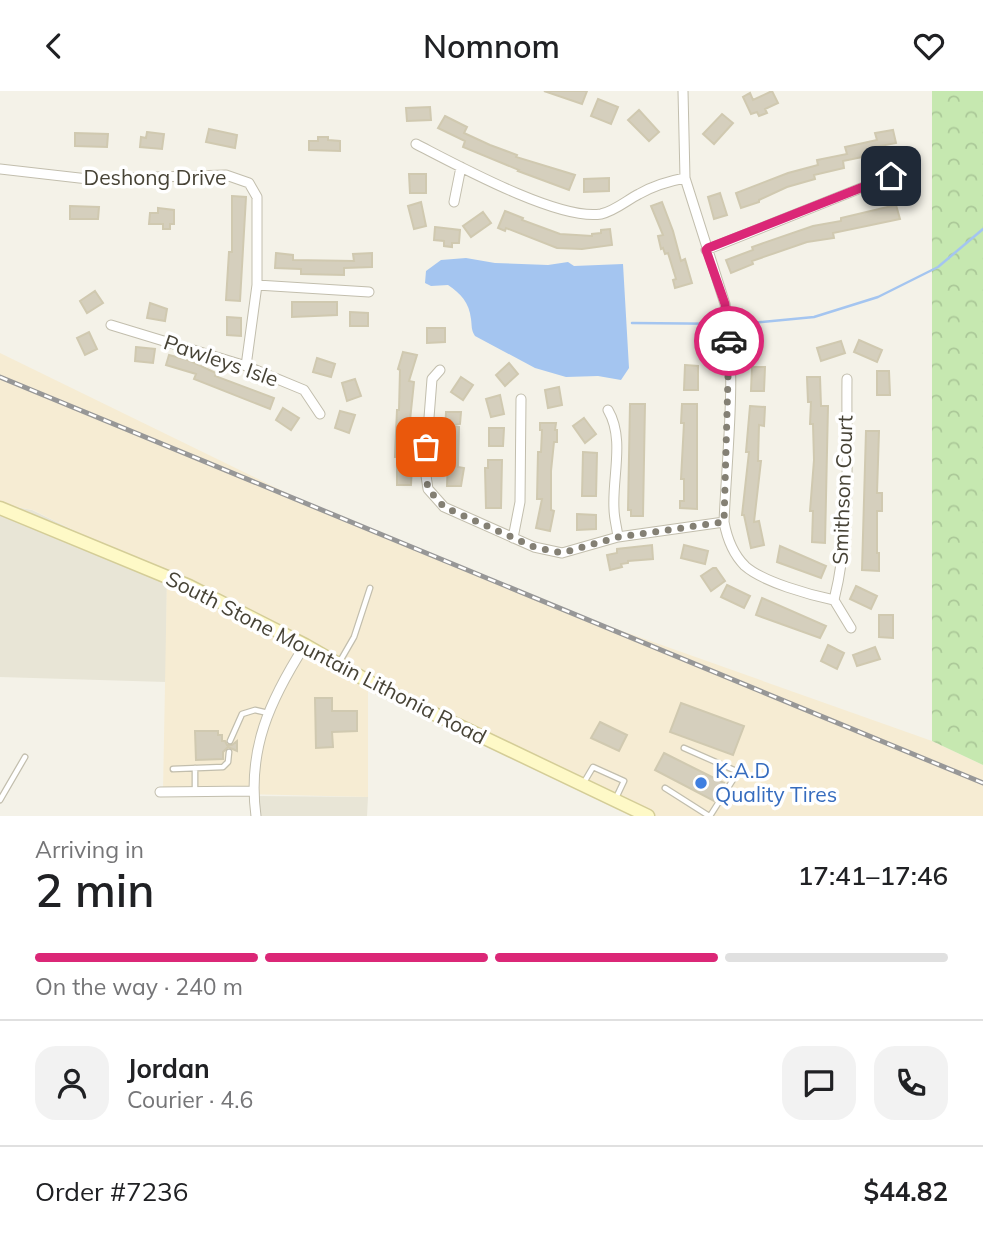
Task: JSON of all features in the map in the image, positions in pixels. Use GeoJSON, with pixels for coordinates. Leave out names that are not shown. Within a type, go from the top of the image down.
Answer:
{"type":"FeatureCollection","features":[{"type":"Feature","properties":{"kind":"main road","name":"South Stone Mountain Lithonia Road"},"geometry":{"type":"LineString","coordinates":[[0,508],[189,586],[305,645],[380,688],[648,816]]}},
{"type":"Feature","properties":{"kind":"street"},"geometry":{"type":"LineString","coordinates":[[683,91],[685,178],[725,304],[728,324],[730,356],[724,522],[727,536],[746,567],[778,583],[834,600],[851,628]]}},
{"type":"Feature","properties":{"kind":"street"},"geometry":{"type":"LineString","coordinates":[[416,144],[552,208],[578,215],[610,211],[667,181],[685,178]]}},
{"type":"Feature","properties":{"kind":"street"},"geometry":{"type":"LineString","coordinates":[[454,202],[461,167]]}},
{"type":"Feature","properties":{"kind":"street","name":"Deshong Drive"},"geometry":{"type":"LineString","coordinates":[[0,169],[88,179],[226,175],[249,183],[257,197],[257,285],[246,366]]}},
{"type":"Feature","properties":{"kind":"street"},"geometry":{"type":"LineString","coordinates":[[706,250],[891,176]]}},
{"type":"Feature","properties":{"kind":"street"},"geometry":{"type":"LineString","coordinates":[[257,285],[369,292]]}},
{"type":"Feature","properties":{"kind":"street","name":"Pawleys Isle"},"geometry":{"type":"LineString","coordinates":[[111,325],[246,366],[304,390],[320,414]]}},
{"type":"Feature","properties":{"kind":"street"},"geometry":{"type":"LineString","coordinates":[[440,370],[432,379],[425,470],[428,489],[444,507],[534,547],[562,553],[618,537],[724,522]]}},
{"type":"Feature","properties":{"kind":"street","name":"Smithson Court"},"geometry":{"type":"LineString","coordinates":[[834,600],[845,536],[847,379]]}},
{"type":"Feature","properties":{"kind":"street"},"geometry":{"type":"LineString","coordinates":[[513,538],[520,502],[521,399]]}},
{"type":"Feature","properties":{"kind":"street"},"geometry":{"type":"LineString","coordinates":[[608,410],[615,422],[614,511],[618,537]]}},
{"type":"Feature","properties":{"kind":"street"},"geometry":{"type":"LineString","coordinates":[[256,816],[252,791],[255,759],[262,729],[281,683],[305,645]]}},
{"type":"Feature","properties":{"kind":"street"},"geometry":{"type":"LineString","coordinates":[[160,792],[252,791]]}},
{"type":"Feature","properties":{"kind":"lane"},"geometry":{"type":"LineString","coordinates":[[338,664],[354,637],[370,588]]}},
{"type":"Feature","properties":{"kind":"lane"},"geometry":{"type":"LineString","coordinates":[[230,741],[242,714],[255,710],[269,713]]}},
{"type":"Feature","properties":{"kind":"lane"},"geometry":{"type":"LineString","coordinates":[[665,788],[710,816],[736,775],[734,770],[684,748]]}},
{"type":"Feature","properties":{"kind":"lane"},"geometry":{"type":"LineString","coordinates":[[173,769],[223,768],[228,762],[229,752]]}},
{"type":"Feature","properties":{"kind":"lane"},"geometry":{"type":"LineString","coordinates":[[0,800],[25,757]]}},
{"type":"Feature","properties":{"kind":"lane"},"geometry":{"type":"LineString","coordinates":[[583,785],[593,767],[624,781],[615,800]]}},
{"type":"Feature","properties":{"kind":"lane"},"geometry":{"type":"LineString","coordinates":[[195,768],[195,792]]}},
{"type":"Feature","properties":{"kind":"shaded area"},"geometry":{"type":"Polygon","coordinates":[[[0,353],[297,498],[528,595],[577,615],[932,741],[983,765],[983,816],[637,816],[368,684],[368,797],[163,792],[167,577],[33,510],[0,504],[0,353]]]}},
{"type":"Feature","properties":{"kind":"shaded area"},"geometry":{"type":"Polygon","coordinates":[[[0,504],[32,510],[167,576],[166,682],[0,677],[0,504]]]}},
{"type":"Feature","properties":{"kind":"shaded area"},"geometry":{"type":"Polygon","coordinates":[[[251,796],[368,797],[367,816],[253,816],[251,796]]]}},
{"type":"Feature","properties":{"kind":"green space"},"geometry":{"type":"Polygon","coordinates":[[[932,91],[983,91],[983,765],[932,741],[932,91]]]}},
{"type":"Feature","properties":{"kind":"water"},"geometry":{"type":"Polygon","coordinates":[[[466,258],[495,263],[548,265],[568,262],[574,266],[623,264],[629,368],[621,380],[598,376],[566,377],[535,368],[475,336],[470,313],[460,295],[448,285],[431,286],[425,283],[426,271],[441,260],[466,258]]]}},
{"type":"Feature","properties":{"kind":"building"},"geometry":{"type":"Polygon","coordinates":[[[544,91],[587,91],[582,104],[544,91]]]}},
{"type":"Feature","properties":{"kind":"building"},"geometry":{"type":"Polygon","coordinates":[[[772,91],[778,103],[765,109],[767,113],[759,116],[757,112],[751,114],[743,97],[750,93],[753,100],[772,91]]]}},
{"type":"Feature","properties":{"kind":"building"},"geometry":{"type":"Polygon","coordinates":[[[598,99],[618,107],[611,124],[591,116],[598,99]]]}},
{"type":"Feature","properties":{"kind":"building"},"geometry":{"type":"Polygon","coordinates":[[[430,107],[431,120],[407,121],[406,108],[430,107]]]}},
{"type":"Feature","properties":{"kind":"building"},"geometry":{"type":"Polygon","coordinates":[[[639,110],[659,132],[649,141],[628,120],[639,110]]]}},
{"type":"Feature","properties":{"kind":"building"},"geometry":{"type":"Polygon","coordinates":[[[722,114],[733,123],[714,144],[703,134],[722,114]]]}},
{"type":"Feature","properties":{"kind":"building"},"geometry":{"type":"Polygon","coordinates":[[[445,116],[467,127],[464,133],[517,155],[516,157],[575,175],[569,190],[463,147],[465,141],[438,128],[445,116]]]}},
{"type":"Feature","properties":{"kind":"building"},"geometry":{"type":"Polygon","coordinates":[[[209,129],[237,135],[235,148],[206,142],[209,129]]]}},
{"type":"Feature","properties":{"kind":"building"},"geometry":{"type":"Polygon","coordinates":[[[893,130],[896,143],[870,148],[872,155],[843,161],[844,168],[814,175],[815,179],[787,187],[741,208],[736,193],[788,173],[818,165],[817,160],[847,154],[845,147],[877,140],[875,133],[893,130]]]}},
{"type":"Feature","properties":{"kind":"building"},"geometry":{"type":"Polygon","coordinates":[[[147,132],[164,134],[162,149],[140,147],[141,137],[146,138],[147,132]]]}},
{"type":"Feature","properties":{"kind":"building"},"geometry":{"type":"Polygon","coordinates":[[[75,133],[108,134],[107,147],[75,146],[75,133]]]}},
{"type":"Feature","properties":{"kind":"building"},"geometry":{"type":"Polygon","coordinates":[[[318,137],[340,141],[340,151],[309,150],[309,141],[318,141],[318,137]]]}},
{"type":"Feature","properties":{"kind":"building"},"geometry":{"type":"Polygon","coordinates":[[[409,174],[426,174],[426,193],[410,193],[409,174]]]}},
{"type":"Feature","properties":{"kind":"building"},"geometry":{"type":"Polygon","coordinates":[[[609,178],[609,191],[584,192],[584,179],[609,178]]]}},
{"type":"Feature","properties":{"kind":"building"},"geometry":{"type":"Polygon","coordinates":[[[720,193],[727,215],[714,219],[708,197],[720,193]]]}},
{"type":"Feature","properties":{"kind":"building"},"geometry":{"type":"Polygon","coordinates":[[[232,196],[246,197],[240,301],[226,300],[229,252],[232,252],[232,196]]]}},
{"type":"Feature","properties":{"kind":"building"},"geometry":{"type":"Polygon","coordinates":[[[421,202],[426,226],[414,229],[408,206],[421,202]]]}},
{"type":"Feature","properties":{"kind":"building"},"geometry":{"type":"Polygon","coordinates":[[[662,202],[681,261],[685,259],[692,283],[675,288],[673,280],[676,279],[668,253],[665,254],[663,248],[661,249],[658,236],[663,235],[651,206],[662,202]]]}},
{"type":"Feature","properties":{"kind":"building"},"geometry":{"type":"Polygon","coordinates":[[[896,205],[900,219],[833,233],[834,238],[807,242],[752,261],[753,264],[731,273],[726,260],[753,250],[752,247],[813,226],[896,205]]]}},
{"type":"Feature","properties":{"kind":"building"},"geometry":{"type":"Polygon","coordinates":[[[70,206],[99,207],[98,219],[70,219],[70,206]]]}},
{"type":"Feature","properties":{"kind":"building"},"geometry":{"type":"Polygon","coordinates":[[[158,208],[174,210],[174,224],[170,224],[170,229],[163,229],[163,224],[149,224],[150,213],[158,213],[158,208]]]}},
{"type":"Feature","properties":{"kind":"building"},"geometry":{"type":"Polygon","coordinates":[[[505,211],[560,234],[592,236],[601,233],[601,230],[610,229],[612,245],[582,249],[557,248],[506,228],[505,231],[498,228],[505,211]]]}},
{"type":"Feature","properties":{"kind":"building"},"geometry":{"type":"Polygon","coordinates":[[[483,212],[491,223],[471,237],[463,226],[483,212]]]}},
{"type":"Feature","properties":{"kind":"building"},"geometry":{"type":"Polygon","coordinates":[[[435,227],[460,230],[459,243],[452,243],[452,247],[444,246],[444,241],[434,240],[435,227]]]}},
{"type":"Feature","properties":{"kind":"building"},"geometry":{"type":"Polygon","coordinates":[[[276,253],[293,255],[293,260],[354,261],[353,254],[372,253],[372,267],[344,268],[344,275],[301,274],[301,269],[275,268],[276,253]]]}},
{"type":"Feature","properties":{"kind":"building"},"geometry":{"type":"Polygon","coordinates":[[[95,291],[103,303],[87,313],[80,301],[95,291]]]}},
{"type":"Feature","properties":{"kind":"building"},"geometry":{"type":"Polygon","coordinates":[[[292,302],[337,302],[337,315],[292,317],[292,302]]]}},
{"type":"Feature","properties":{"kind":"building"},"geometry":{"type":"Polygon","coordinates":[[[150,303],[167,309],[165,321],[147,318],[150,303]]]}},
{"type":"Feature","properties":{"kind":"building"},"geometry":{"type":"Polygon","coordinates":[[[350,312],[368,313],[368,326],[350,326],[350,312]]]}},
{"type":"Feature","properties":{"kind":"building"},"geometry":{"type":"Polygon","coordinates":[[[227,317],[241,318],[241,336],[227,335],[227,317]]]}},
{"type":"Feature","properties":{"kind":"building"},"geometry":{"type":"Polygon","coordinates":[[[427,328],[445,328],[445,342],[427,343],[427,328]]]}},
{"type":"Feature","properties":{"kind":"building"},"geometry":{"type":"Polygon","coordinates":[[[89,332],[97,349],[85,355],[77,338],[89,332]]]}},
{"type":"Feature","properties":{"kind":"building"},"geometry":{"type":"Polygon","coordinates":[[[859,340],[882,350],[877,362],[854,352],[859,340]]]}},
{"type":"Feature","properties":{"kind":"building"},"geometry":{"type":"Polygon","coordinates":[[[841,341],[845,353],[821,361],[817,348],[841,341]]]}},
{"type":"Feature","properties":{"kind":"building"},"geometry":{"type":"Polygon","coordinates":[[[136,347],[155,349],[153,363],[135,361],[136,347]]]}},
{"type":"Feature","properties":{"kind":"building"},"geometry":{"type":"Polygon","coordinates":[[[403,352],[417,355],[409,381],[414,382],[409,430],[411,485],[397,485],[395,457],[399,410],[398,369],[403,352]]]}},
{"type":"Feature","properties":{"kind":"building"},"geometry":{"type":"Polygon","coordinates":[[[169,355],[188,360],[216,373],[215,376],[274,398],[270,409],[194,379],[196,374],[166,365],[169,355]]]}},
{"type":"Feature","properties":{"kind":"building"},"geometry":{"type":"Polygon","coordinates":[[[317,358],[335,364],[331,377],[313,372],[317,358]]]}},
{"type":"Feature","properties":{"kind":"building"},"geometry":{"type":"Polygon","coordinates":[[[509,363],[518,374],[505,386],[496,375],[509,363]]]}},
{"type":"Feature","properties":{"kind":"building"},"geometry":{"type":"Polygon","coordinates":[[[685,365],[698,366],[698,390],[684,390],[685,365]]]}},
{"type":"Feature","properties":{"kind":"building"},"geometry":{"type":"Polygon","coordinates":[[[752,367],[765,367],[764,391],[751,391],[752,367]]]}},
{"type":"Feature","properties":{"kind":"building"},"geometry":{"type":"Polygon","coordinates":[[[877,371],[889,371],[890,395],[877,395],[877,371]]]}},
{"type":"Feature","properties":{"kind":"building"},"geometry":{"type":"Polygon","coordinates":[[[461,377],[473,385],[463,400],[451,392],[461,377]]]}},
{"type":"Feature","properties":{"kind":"building"},"geometry":{"type":"Polygon","coordinates":[[[807,377],[820,377],[821,406],[828,406],[825,543],[812,542],[813,511],[810,511],[814,460],[813,424],[810,424],[811,402],[808,402],[807,377]]]}},
{"type":"Feature","properties":{"kind":"building"},"geometry":{"type":"Polygon","coordinates":[[[355,379],[361,396],[347,401],[342,383],[355,379]]]}},
{"type":"Feature","properties":{"kind":"building"},"geometry":{"type":"Polygon","coordinates":[[[559,387],[562,405],[548,408],[545,390],[559,387]]]}},
{"type":"Feature","properties":{"kind":"building"},"geometry":{"type":"Polygon","coordinates":[[[500,395],[504,414],[491,417],[486,399],[500,395]]]}},
{"type":"Feature","properties":{"kind":"building"},"geometry":{"type":"Polygon","coordinates":[[[630,404],[645,404],[643,516],[631,516],[631,510],[628,510],[630,404]]]}},
{"type":"Feature","properties":{"kind":"building"},"geometry":{"type":"Polygon","coordinates":[[[682,404],[697,404],[697,509],[680,508],[680,501],[684,501],[684,479],[681,479],[684,423],[681,423],[682,404]]]}},
{"type":"Feature","properties":{"kind":"building"},"geometry":{"type":"Polygon","coordinates":[[[750,406],[765,407],[764,426],[759,425],[758,461],[761,461],[754,522],[759,521],[764,545],[751,548],[742,515],[749,452],[746,452],[750,406]]]}},
{"type":"Feature","properties":{"kind":"building"},"geometry":{"type":"Polygon","coordinates":[[[283,408],[299,418],[291,430],[276,420],[283,408]]]}},
{"type":"Feature","properties":{"kind":"building"},"geometry":{"type":"Polygon","coordinates":[[[340,411],[355,415],[349,433],[335,428],[340,411]]]}},
{"type":"Feature","properties":{"kind":"building"},"geometry":{"type":"Polygon","coordinates":[[[446,412],[461,412],[460,424],[454,425],[459,427],[458,467],[464,468],[461,486],[447,486],[448,460],[444,460],[446,412]]]}},
{"type":"Feature","properties":{"kind":"building"},"geometry":{"type":"Polygon","coordinates":[[[584,418],[596,434],[585,443],[573,426],[584,418]]]}},
{"type":"Feature","properties":{"kind":"building"},"geometry":{"type":"Polygon","coordinates":[[[540,423],[556,423],[557,430],[551,471],[551,510],[554,511],[550,531],[536,528],[542,499],[537,499],[538,452],[541,452],[542,430],[540,423]]]}},
{"type":"Feature","properties":{"kind":"building"},"geometry":{"type":"Polygon","coordinates":[[[489,428],[504,428],[503,446],[489,446],[489,428]]]}},
{"type":"Feature","properties":{"kind":"building"},"geometry":{"type":"Polygon","coordinates":[[[866,431],[879,431],[877,493],[882,493],[882,511],[877,511],[879,571],[862,570],[866,431]]]}},
{"type":"Feature","properties":{"kind":"building"},"geometry":{"type":"Polygon","coordinates":[[[583,452],[597,453],[596,496],[582,496],[583,452]]]}},
{"type":"Feature","properties":{"kind":"building"},"geometry":{"type":"Polygon","coordinates":[[[488,460],[502,460],[501,508],[486,508],[485,468],[488,468],[488,460]]]}},
{"type":"Feature","properties":{"kind":"building"},"geometry":{"type":"Polygon","coordinates":[[[577,514],[596,515],[596,529],[577,530],[577,514]]]}},
{"type":"Feature","properties":{"kind":"building"},"geometry":{"type":"Polygon","coordinates":[[[652,545],[653,559],[628,561],[621,564],[622,567],[610,570],[607,555],[617,553],[617,549],[652,545]]]}},
{"type":"Feature","properties":{"kind":"building"},"geometry":{"type":"Polygon","coordinates":[[[684,545],[708,551],[705,564],[681,558],[684,545]]]}},
{"type":"Feature","properties":{"kind":"building"},"geometry":{"type":"Polygon","coordinates":[[[780,546],[826,566],[821,578],[777,562],[780,546]]]}},
{"type":"Feature","properties":{"kind":"building"},"geometry":{"type":"Polygon","coordinates":[[[716,568],[725,581],[711,591],[701,576],[716,568]]]}},
{"type":"Feature","properties":{"kind":"building"},"geometry":{"type":"Polygon","coordinates":[[[727,585],[750,596],[744,608],[721,597],[727,585]]]}},
{"type":"Feature","properties":{"kind":"building"},"geometry":{"type":"Polygon","coordinates":[[[856,586],[877,596],[871,609],[850,599],[856,586]]]}},
{"type":"Feature","properties":{"kind":"building"},"geometry":{"type":"Polygon","coordinates":[[[762,598],[826,626],[820,638],[756,615],[762,598]]]}},
{"type":"Feature","properties":{"kind":"building"},"geometry":{"type":"Polygon","coordinates":[[[879,615],[893,615],[893,638],[879,637],[879,615]]]}},
{"type":"Feature","properties":{"kind":"building"},"geometry":{"type":"Polygon","coordinates":[[[828,645],[844,653],[837,669],[821,661],[828,645]]]}},
{"type":"Feature","properties":{"kind":"building"},"geometry":{"type":"Polygon","coordinates":[[[875,647],[880,659],[857,666],[853,655],[875,647]]]}},
{"type":"Feature","properties":{"kind":"building"},"geometry":{"type":"Polygon","coordinates":[[[315,698],[332,698],[332,711],[357,711],[357,731],[332,732],[333,747],[316,748],[315,698]]]}},
{"type":"Feature","properties":{"kind":"building"},"geometry":{"type":"Polygon","coordinates":[[[681,703],[744,726],[733,755],[670,732],[681,703]]]}},
{"type":"Feature","properties":{"kind":"building"},"geometry":{"type":"Polygon","coordinates":[[[600,722],[627,735],[619,751],[591,738],[600,722]]]}},
{"type":"Feature","properties":{"kind":"building"},"geometry":{"type":"Polygon","coordinates":[[[195,731],[218,731],[218,735],[222,735],[222,741],[227,745],[237,741],[237,751],[228,747],[223,752],[223,759],[196,760],[195,731]]]}},
{"type":"Feature","properties":{"kind":"building"},"geometry":{"type":"Polygon","coordinates":[[[664,753],[724,783],[714,801],[655,770],[664,753]]]}},
{"type":"Feature","properties":{"kind":"waterway"},"geometry":{"type":"LineString","coordinates":[[632,323],[740,324],[814,317],[878,297],[938,267],[983,229]]}},
{"type":"Feature","properties":{"kind":"railway"},"geometry":{"type":"LineString","coordinates":[[0,377],[983,783]]}},
{"type":"Feature","properties":{"kind":"way so far"},"geometry":{"type":"LineString","coordinates":[[426,447],[428,489],[444,507],[534,547],[562,553],[618,537],[724,522],[729,341]]}},
{"type":"Feature","properties":{"kind":"place","name":"K.A.D Quality Tires"},"geometry":{"type":"Point","coordinates":[701,783]}},
{"type":"Feature","properties":{"kind":"route"},"geometry":{"type":"LineString","coordinates":[[729,341],[725,304],[706,250],[891,176]]}}]}
